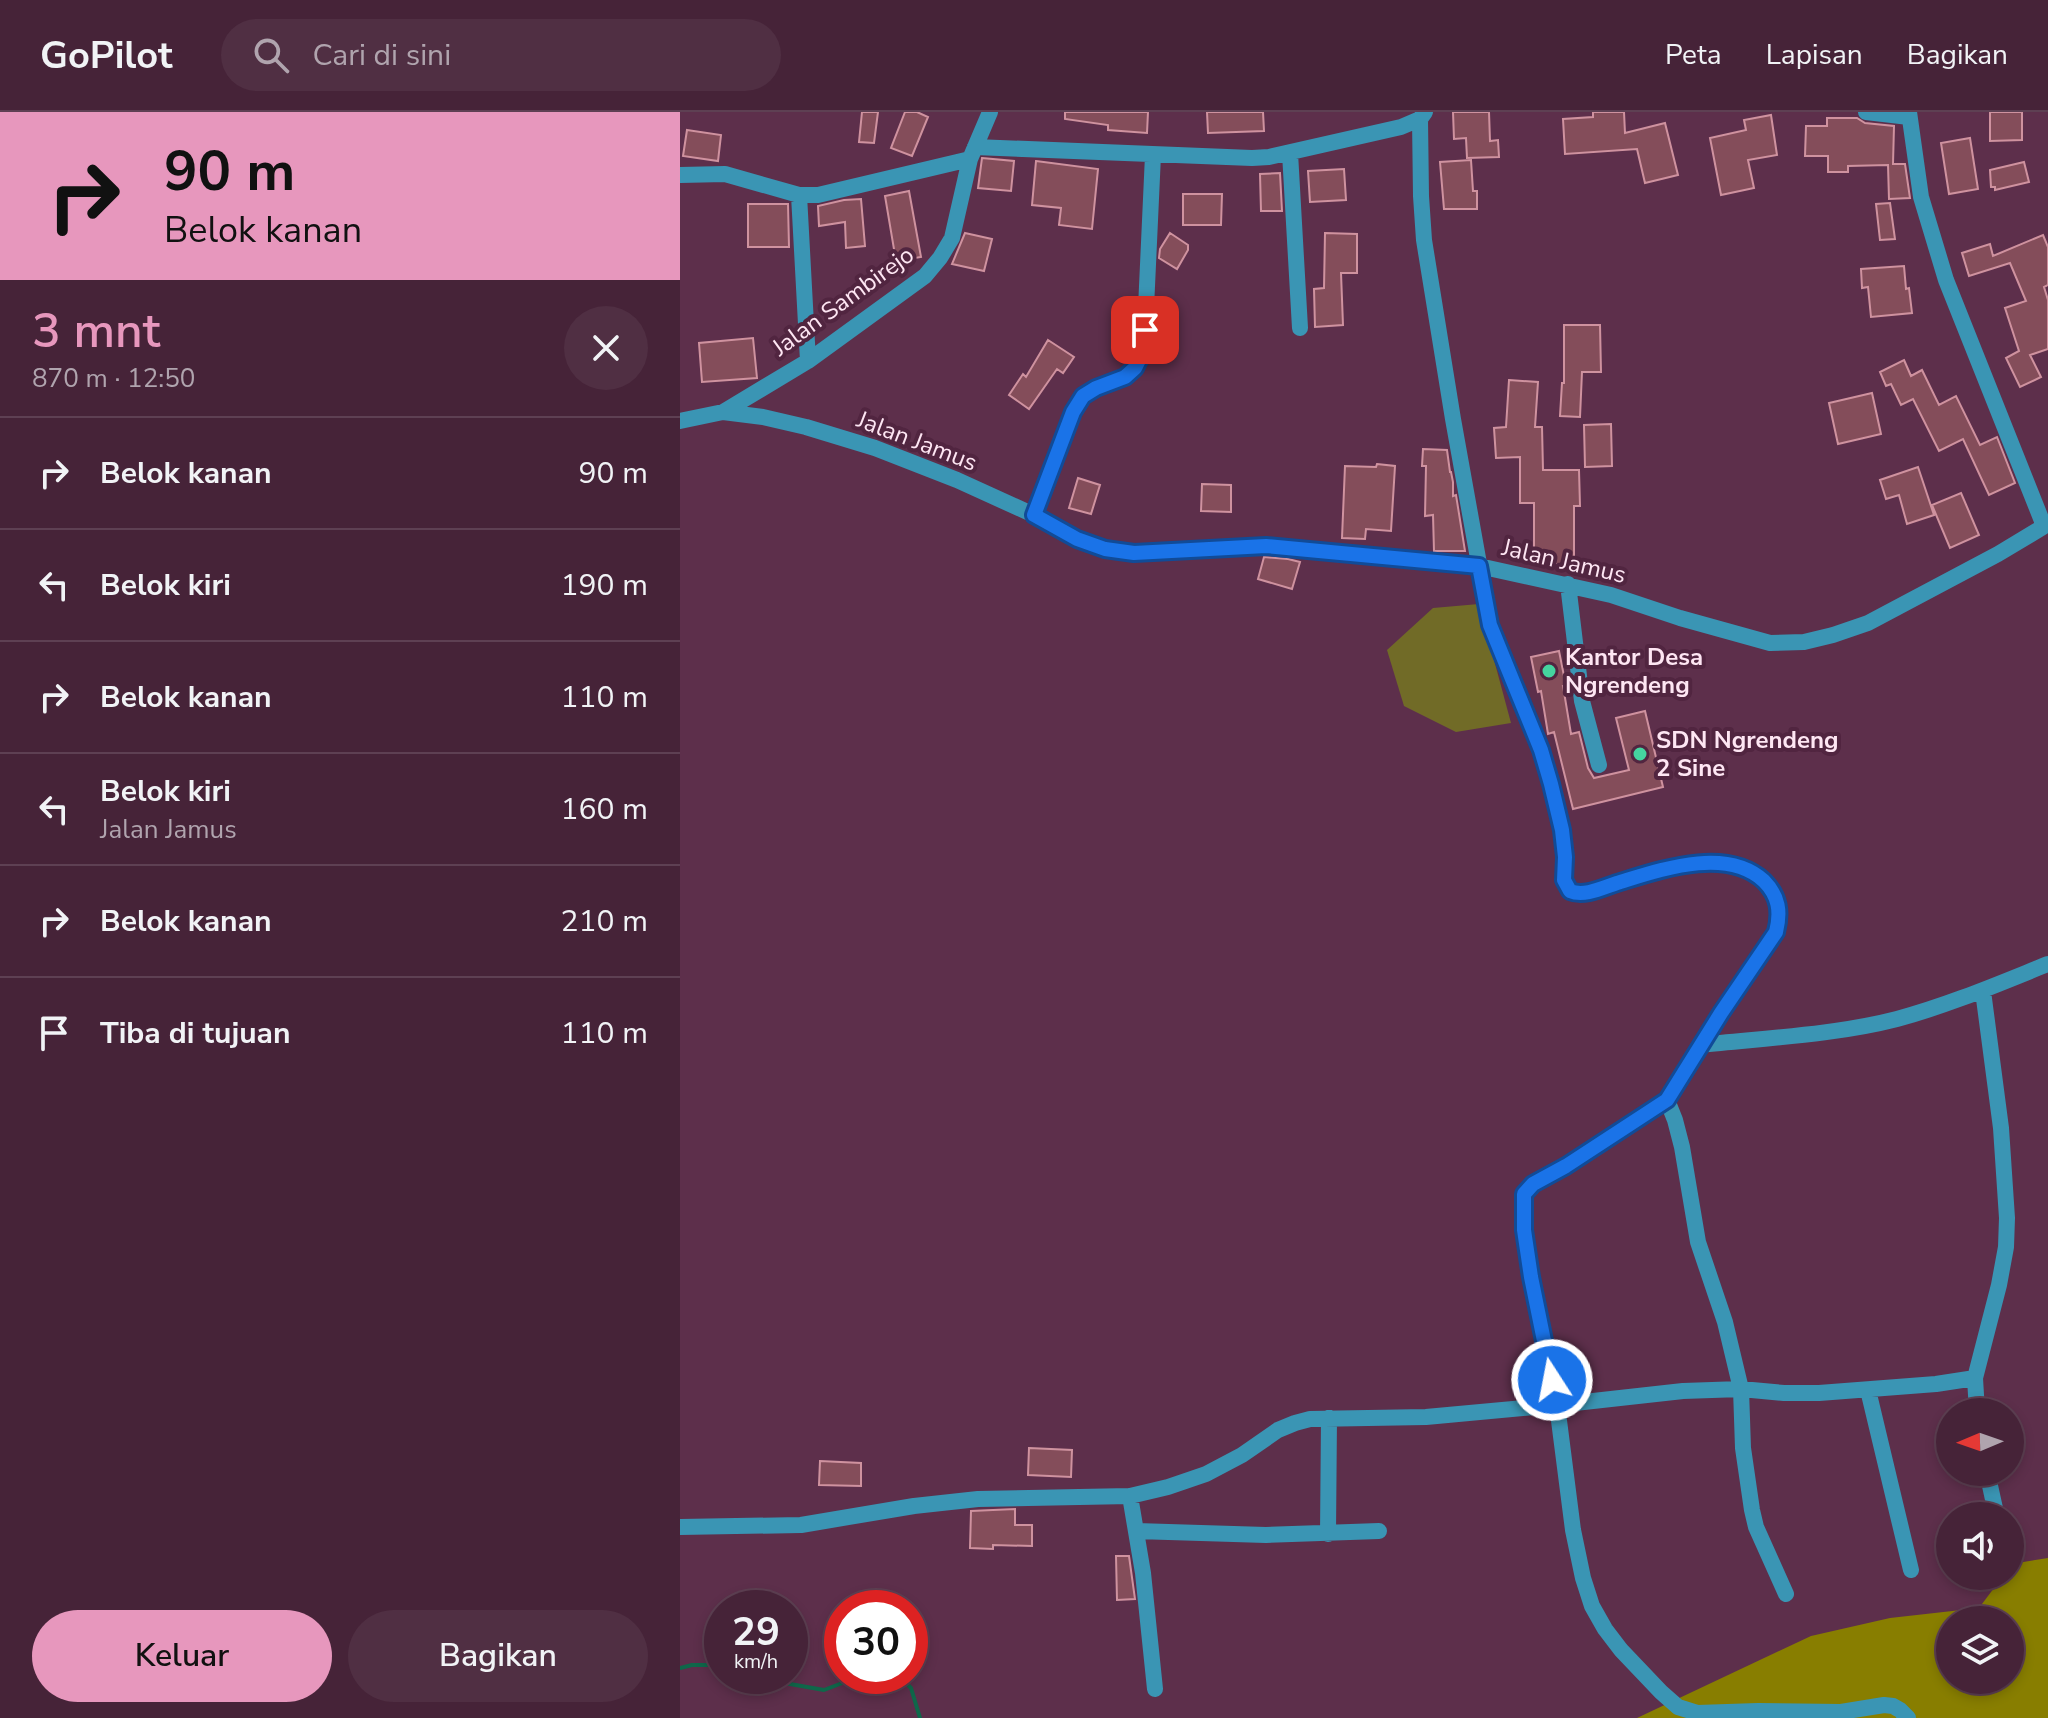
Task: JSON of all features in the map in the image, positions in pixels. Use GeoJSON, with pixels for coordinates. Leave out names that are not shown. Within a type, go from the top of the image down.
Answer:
{"type":"FeatureCollection","features":[{"type":"Feature","properties":{"kind":"street","name":"Jalan Sambirejo"},"geometry":{"type":"LineString","coordinates":[[723,412],[808,361],[925,276],[952,238],[973,153],[990,112]]}},
{"type":"Feature","properties":{"kind":"street"},"geometry":{"type":"LineString","coordinates":[[1866,112],[1909,114],[1921,197],[1946,280],[2046,525]]}},
{"type":"Feature","properties":{"kind":"street"},"geometry":{"type":"LineString","coordinates":[[680,175],[725,174],[799,195],[826,193],[973,153],[1269,157],[1401,127],[1422,115]]}},
{"type":"Feature","properties":{"kind":"street"},"geometry":{"type":"LineString","coordinates":[[1422,115],[1424,240],[1479,566],[1490,625],[1541,750],[1551,784],[1562,830],[1564,880],[1570,891],[1576,894],[1699,862],[1742,867],[1761,878],[1771,889],[1780,917],[1776,932],[1667,1100],[1533,1184],[1524,1194],[1524,1230],[1531,1277],[1557,1405],[1573,1530],[1583,1578],[1592,1606],[1605,1629],[1621,1650],[1678,1707],[1711,1714],[1841,1712],[1884,1705],[1893,1706],[1908,1718]]}},
{"type":"Feature","properties":{"kind":"street"},"geometry":{"type":"LineString","coordinates":[[1290,153],[1300,328]]}},
{"type":"Feature","properties":{"kind":"street"},"geometry":{"type":"LineString","coordinates":[[1034,515],[1073,412],[1083,396],[1125,377],[1135,368],[1142,354],[1153,155]]}},
{"type":"Feature","properties":{"kind":"street"},"geometry":{"type":"LineString","coordinates":[[799,195],[808,361]]}},
{"type":"Feature","properties":{"kind":"street","name":"Jalan Jamus"},"geometry":{"type":"LineString","coordinates":[[680,421],[723,412],[806,427],[875,448],[957,480],[1034,515],[1077,539],[1105,549],[1134,553],[1266,546],[1479,566],[1611,595],[1770,643],[1804,642],[1868,623],[2046,525]]}},
{"type":"Feature","properties":{"kind":"street"},"geometry":{"type":"LineString","coordinates":[[1568,584],[1582,701],[1599,765]]}},
{"type":"Feature","properties":{"kind":"street"},"geometry":{"type":"LineString","coordinates":[[1700,1045],[1865,1026],[1897,1019],[1983,991],[2048,964]]}},
{"type":"Feature","properties":{"kind":"street"},"geometry":{"type":"LineString","coordinates":[[1976,1398],[1975,1378],[1999,1285],[2006,1247],[2007,1218],[2001,1128],[1983,991]]}},
{"type":"Feature","properties":{"kind":"street"},"geometry":{"type":"LineString","coordinates":[[1667,1100],[1682,1147],[1698,1242],[1725,1322],[1741,1389],[1743,1448],[1756,1527],[1786,1594]]}},
{"type":"Feature","properties":{"kind":"street"},"geometry":{"type":"LineString","coordinates":[[680,1527],[801,1525],[978,1499],[1130,1496],[1206,1474],[1295,1423],[1329,1418],[1426,1417],[1683,1391],[1741,1389],[1796,1393],[1868,1390],[1975,1378]]}},
{"type":"Feature","properties":{"kind":"street"},"geometry":{"type":"LineString","coordinates":[[1868,1390],[1911,1570]]}},
{"type":"Feature","properties":{"kind":"street"},"geometry":{"type":"LineString","coordinates":[[1328,1534],[1329,1418]]}},
{"type":"Feature","properties":{"kind":"street"},"geometry":{"type":"LineString","coordinates":[[1130,1496],[1143,1573],[1155,1689]]}},
{"type":"Feature","properties":{"kind":"street"},"geometry":{"type":"LineString","coordinates":[[1136,1531],[1266,1535],[1379,1531]]}},
{"type":"Feature","properties":{"kind":"shaded area"},"geometry":{"type":"Polygon","coordinates":[[[1479,604],[1511,723],[1456,732],[1404,706],[1387,650],[1433,608],[1479,604]]]}},
{"type":"Feature","properties":{"kind":"shaded area"},"geometry":{"type":"Polygon","coordinates":[[[2048,1558],[2048,1718],[1637,1718],[1811,1636],[1890,1618],[1936,1613],[1936,1694],[2024,1694],[2024,1606],[1980,1606],[1992,1590],[2024,1590],[2024,1562],[2048,1558]]]}},
{"type":"Feature","properties":{"kind":"building"},"geometry":{"type":"Polygon","coordinates":[[[862,112],[878,112],[874,143],[859,142],[862,112]]]}},
{"type":"Feature","properties":{"kind":"building"},"geometry":{"type":"Polygon","coordinates":[[[905,112],[917,112],[928,117],[912,156],[891,148],[905,112]]]}},
{"type":"Feature","properties":{"kind":"building"},"geometry":{"type":"Polygon","coordinates":[[[1065,112],[1148,112],[1147,133],[1108,130],[1108,125],[1065,119],[1065,112]]]}},
{"type":"Feature","properties":{"kind":"building"},"geometry":{"type":"Polygon","coordinates":[[[1207,112],[1263,112],[1264,131],[1208,133],[1207,112]]]}},
{"type":"Feature","properties":{"kind":"building"},"geometry":{"type":"Polygon","coordinates":[[[1453,112],[1489,112],[1490,141],[1498,140],[1499,157],[1467,158],[1466,138],[1454,139],[1453,112]]]}},
{"type":"Feature","properties":{"kind":"building"},"geometry":{"type":"Polygon","coordinates":[[[1593,112],[1624,112],[1625,133],[1665,123],[1678,175],[1645,183],[1637,149],[1565,154],[1563,119],[1593,117],[1593,112]]]}},
{"type":"Feature","properties":{"kind":"building"},"geometry":{"type":"Polygon","coordinates":[[[1990,112],[2022,112],[2022,140],[1990,141],[1990,112]]]}},
{"type":"Feature","properties":{"kind":"building"},"geometry":{"type":"Polygon","coordinates":[[[1771,115],[1777,155],[1748,160],[1754,188],[1721,195],[1710,138],[1746,130],[1744,120],[1771,115]]]}},
{"type":"Feature","properties":{"kind":"building"},"geometry":{"type":"Polygon","coordinates":[[[1827,118],[1857,118],[1865,123],[1894,126],[1893,164],[1905,164],[1910,198],[1889,199],[1888,165],[1848,166],[1848,172],[1828,172],[1828,156],[1805,156],[1806,126],[1827,126],[1827,118]]]}},
{"type":"Feature","properties":{"kind":"building"},"geometry":{"type":"Polygon","coordinates":[[[687,130],[721,135],[718,161],[683,156],[687,130]]]}},
{"type":"Feature","properties":{"kind":"building"},"geometry":{"type":"Polygon","coordinates":[[[1970,138],[1978,189],[1949,194],[1941,143],[1970,138]]]}},
{"type":"Feature","properties":{"kind":"building"},"geometry":{"type":"Polygon","coordinates":[[[982,158],[1014,161],[1011,191],[978,188],[982,158]]]}},
{"type":"Feature","properties":{"kind":"building"},"geometry":{"type":"Polygon","coordinates":[[[1471,160],[1477,209],[1444,209],[1440,162],[1471,160]]]}},
{"type":"Feature","properties":{"kind":"building"},"geometry":{"type":"Polygon","coordinates":[[[1036,161],[1098,169],[1092,229],[1059,225],[1061,208],[1032,205],[1036,161]]]}},
{"type":"Feature","properties":{"kind":"building"},"geometry":{"type":"Polygon","coordinates":[[[2024,162],[2029,182],[1995,190],[1991,187],[1990,170],[2024,162]]]}},
{"type":"Feature","properties":{"kind":"building"},"geometry":{"type":"Polygon","coordinates":[[[1344,169],[1346,200],[1310,202],[1308,171],[1344,169]]]}},
{"type":"Feature","properties":{"kind":"building"},"geometry":{"type":"Polygon","coordinates":[[[1280,173],[1282,211],[1261,211],[1260,174],[1280,173]]]}},
{"type":"Feature","properties":{"kind":"building"},"geometry":{"type":"Polygon","coordinates":[[[909,191],[921,257],[896,261],[885,196],[909,191]]]}},
{"type":"Feature","properties":{"kind":"building"},"geometry":{"type":"Polygon","coordinates":[[[1183,194],[1222,194],[1221,225],[1183,225],[1183,194]]]}},
{"type":"Feature","properties":{"kind":"building"},"geometry":{"type":"Polygon","coordinates":[[[861,199],[865,246],[846,248],[845,222],[819,226],[818,206],[861,199]]]}},
{"type":"Feature","properties":{"kind":"building"},"geometry":{"type":"Polygon","coordinates":[[[1890,203],[1895,239],[1880,240],[1876,204],[1890,203]]]}},
{"type":"Feature","properties":{"kind":"building"},"geometry":{"type":"Polygon","coordinates":[[[748,204],[788,204],[789,247],[748,247],[748,204]]]}},
{"type":"Feature","properties":{"kind":"building"},"geometry":{"type":"Polygon","coordinates":[[[965,233],[992,239],[984,271],[952,264],[965,233]]]}},
{"type":"Feature","properties":{"kind":"building"},"geometry":{"type":"Polygon","coordinates":[[[1170,233],[1188,245],[1177,269],[1159,258],[1160,249],[1170,233]]]}},
{"type":"Feature","properties":{"kind":"building"},"geometry":{"type":"Polygon","coordinates":[[[1325,233],[1357,234],[1357,273],[1341,273],[1343,325],[1315,327],[1314,289],[1324,288],[1325,233]]]}},
{"type":"Feature","properties":{"kind":"building"},"geometry":{"type":"Polygon","coordinates":[[[2043,235],[2048,247],[2048,285],[2044,287],[2048,300],[2048,349],[2030,355],[2041,377],[2020,387],[2006,358],[2019,351],[2005,308],[2026,301],[2010,263],[1969,276],[1962,253],[1990,244],[1993,256],[2043,235]]]}},
{"type":"Feature","properties":{"kind":"building"},"geometry":{"type":"Polygon","coordinates":[[[1904,266],[1912,313],[1871,317],[1868,287],[1862,288],[1861,269],[1904,266]]]}},
{"type":"Feature","properties":{"kind":"building"},"geometry":{"type":"Polygon","coordinates":[[[1564,325],[1600,325],[1601,372],[1582,372],[1580,417],[1560,416],[1564,383],[1564,325]]]}},
{"type":"Feature","properties":{"kind":"building"},"geometry":{"type":"Polygon","coordinates":[[[753,338],[757,378],[702,382],[699,343],[753,338]]]}},
{"type":"Feature","properties":{"kind":"building"},"geometry":{"type":"Polygon","coordinates":[[[1048,340],[1074,357],[1063,373],[1057,369],[1029,409],[1009,395],[1023,374],[1026,377],[1048,340]]]}},
{"type":"Feature","properties":{"kind":"building"},"geometry":{"type":"Polygon","coordinates":[[[1904,360],[1911,376],[1922,370],[1939,405],[1956,396],[1980,445],[1997,437],[2015,483],[1989,495],[1963,439],[1939,451],[1913,399],[1901,405],[1891,384],[1886,386],[1880,372],[1904,360]]]}},
{"type":"Feature","properties":{"kind":"building"},"geometry":{"type":"Polygon","coordinates":[[[1509,380],[1538,382],[1535,427],[1542,427],[1543,470],[1579,470],[1580,506],[1574,506],[1574,564],[1534,564],[1534,503],[1520,503],[1520,457],[1496,458],[1494,428],[1506,427],[1509,380]]]}},
{"type":"Feature","properties":{"kind":"building"},"geometry":{"type":"Polygon","coordinates":[[[1872,393],[1881,434],[1838,444],[1829,403],[1872,393]]]}},
{"type":"Feature","properties":{"kind":"building"},"geometry":{"type":"Polygon","coordinates":[[[1611,424],[1612,466],[1585,467],[1584,425],[1611,424]]]}},
{"type":"Feature","properties":{"kind":"building"},"geometry":{"type":"Polygon","coordinates":[[[1423,449],[1447,450],[1465,551],[1434,551],[1433,515],[1425,516],[1426,466],[1422,466],[1423,449]]]}},
{"type":"Feature","properties":{"kind":"building"},"geometry":{"type":"Polygon","coordinates":[[[1377,464],[1395,466],[1391,531],[1366,529],[1365,539],[1342,538],[1345,466],[1376,467],[1377,464]]]}},
{"type":"Feature","properties":{"kind":"building"},"geometry":{"type":"Polygon","coordinates":[[[1918,467],[1934,515],[1907,524],[1899,495],[1886,499],[1880,480],[1918,467]]]}},
{"type":"Feature","properties":{"kind":"building"},"geometry":{"type":"Polygon","coordinates":[[[1078,478],[1100,485],[1091,514],[1069,508],[1078,478]]]}},
{"type":"Feature","properties":{"kind":"building"},"geometry":{"type":"Polygon","coordinates":[[[1202,484],[1231,485],[1231,512],[1201,511],[1202,484]]]}},
{"type":"Feature","properties":{"kind":"building"},"geometry":{"type":"Polygon","coordinates":[[[1961,493],[1979,535],[1950,548],[1932,505],[1961,493]]]}},
{"type":"Feature","properties":{"kind":"building"},"geometry":{"type":"Polygon","coordinates":[[[1264,557],[1300,562],[1292,589],[1258,579],[1264,557]]]}},
{"type":"Feature","properties":{"kind":"building","name":"SDN Ngrendeng 2 Sine"},"geometry":{"type":"Polygon","coordinates":[[[1559,651],[1571,734],[1579,732],[1588,768],[1594,778],[1629,770],[1616,718],[1645,711],[1663,787],[1573,809],[1554,732],[1548,734],[1541,691],[1538,692],[1531,657],[1559,651]]]}},
{"type":"Feature","properties":{"kind":"building"},"geometry":{"type":"Polygon","coordinates":[[[1029,1448],[1072,1450],[1071,1477],[1028,1475],[1029,1448]]]}},
{"type":"Feature","properties":{"kind":"building"},"geometry":{"type":"Polygon","coordinates":[[[820,1461],[861,1463],[861,1486],[819,1485],[820,1461]]]}},
{"type":"Feature","properties":{"kind":"building"},"geometry":{"type":"Polygon","coordinates":[[[1015,1509],[1015,1525],[1032,1525],[1032,1546],[970,1548],[971,1511],[1015,1509]]]}},
{"type":"Feature","properties":{"kind":"building"},"geometry":{"type":"Polygon","coordinates":[[[1116,1556],[1129,1556],[1135,1599],[1117,1600],[1116,1556]]]}},
{"type":"Feature","properties":{"kind":"waterway"},"geometry":{"type":"LineString","coordinates":[[680,1668],[704,1665]]}},
{"type":"Feature","properties":{"kind":"waterway"},"geometry":{"type":"LineString","coordinates":[[808,1687],[824,1690],[845,1682],[899,1676],[911,1688],[920,1718]]}},
{"type":"Feature","properties":{"kind":"place","name":"Kantor Desa Ngrendeng"},"geometry":{"type":"Point","coordinates":[1549,671]}},
{"type":"Feature","properties":{"kind":"place","name":"SDN Ngrendeng 2 Sine"},"geometry":{"type":"Point","coordinates":[1640,754]}},
{"type":"Feature","properties":{"kind":"route"},"geometry":{"type":"LineString","coordinates":[[1145,330],[1142,354],[1135,368],[1125,377],[1083,396],[1073,412],[1034,515],[1077,539],[1105,549],[1134,553],[1266,546],[1479,566],[1490,625],[1541,750],[1551,784],[1562,830],[1564,880],[1570,891],[1576,894],[1592,891],[1699,862],[1742,867],[1761,878],[1777,901],[1780,917],[1776,932],[1667,1100],[1533,1184],[1524,1194],[1524,1230],[1531,1277],[1552,1380]]}}]}
